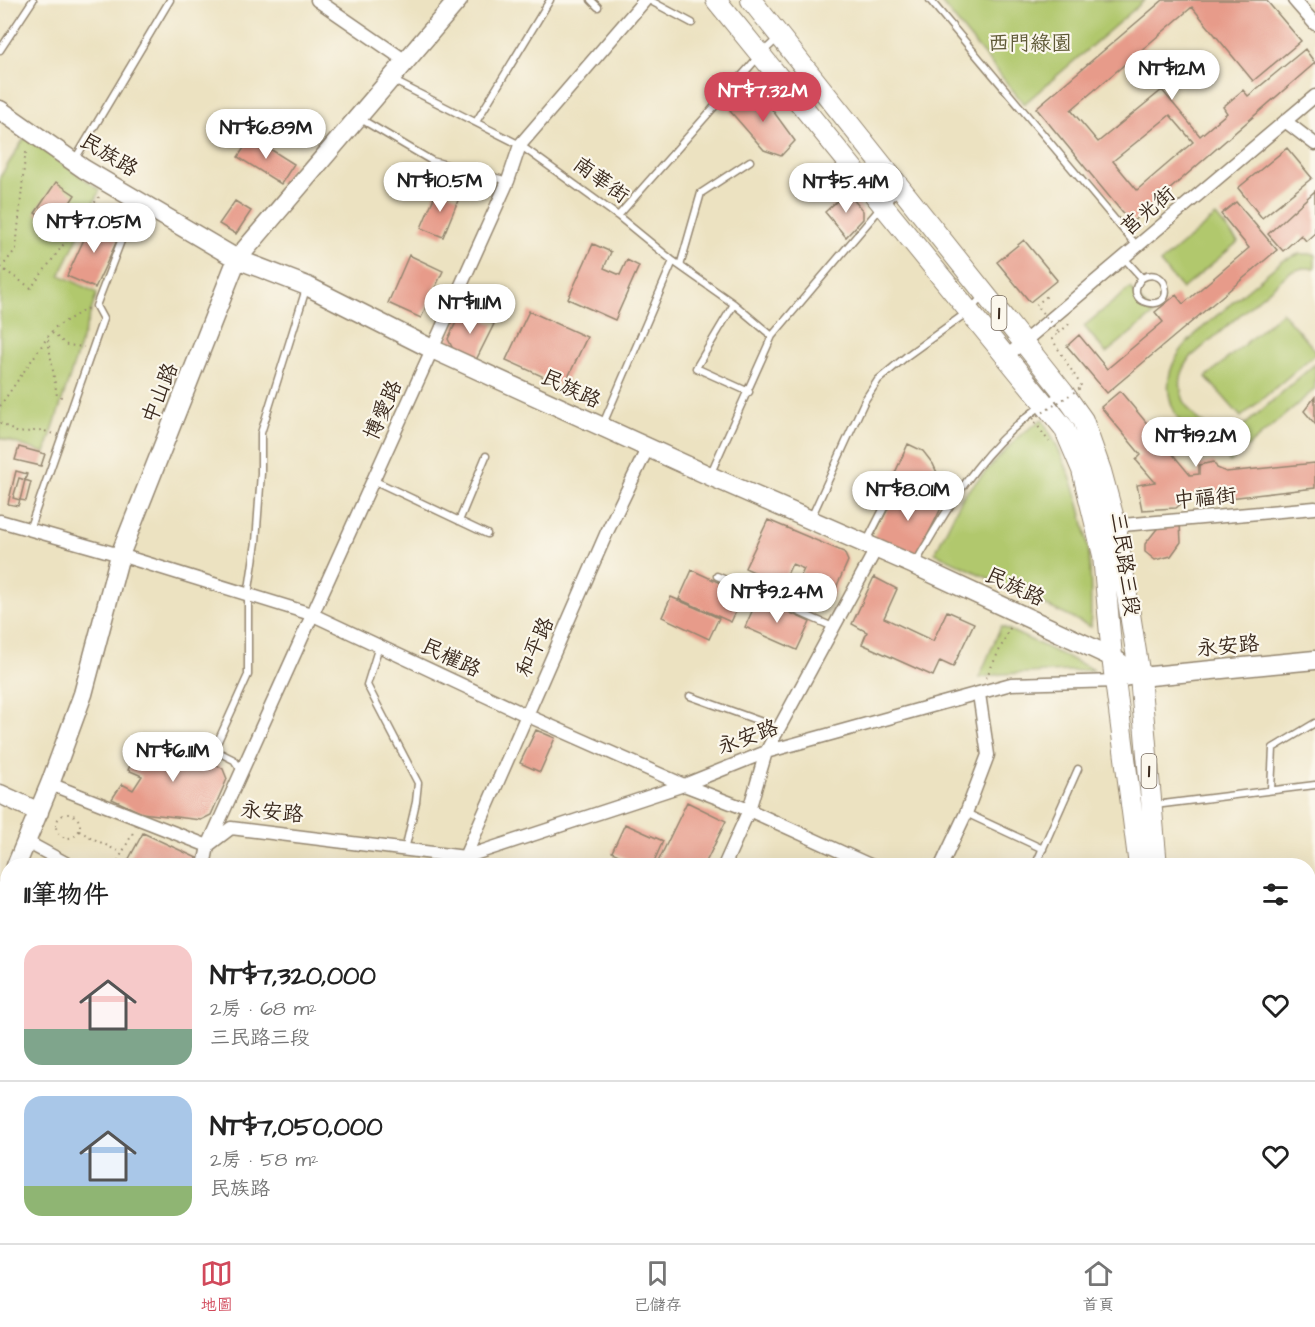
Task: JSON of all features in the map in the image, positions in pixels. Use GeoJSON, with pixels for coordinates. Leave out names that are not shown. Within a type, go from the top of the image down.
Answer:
{"type":"FeatureCollection","features":[{"type":"Feature","properties":{"kind":"main road","name":"中山路"},"geometry":{"type":"LineString","coordinates":[[20,858],[83,694],[120,555],[237,259],[458,0]]}},
{"type":"Feature","properties":{"kind":"main road","name":"三民路三段"},"geometry":{"type":"LineString","coordinates":[[716,0],[1064,428],[1107,526],[1103,555],[1112,657],[1117,681],[1138,858]]}},
{"type":"Feature","properties":{"kind":"main road","name":"三民路三段"},"geometry":{"type":"LineString","coordinates":[[751,0],[1083,420],[1101,471],[1107,526],[1140,676],[1156,858]]}},
{"type":"Feature","properties":{"kind":"main road","name":"民族路"},"geometry":{"type":"LineString","coordinates":[[0,110],[74,161],[237,259],[307,286],[432,349],[602,428],[914,565],[1112,657],[1140,676]]}},
{"type":"Feature","properties":{"kind":"main road","name":"永安路"},"geometry":{"type":"LineString","coordinates":[[1140,676],[1315,660]]}},
{"type":"Feature","properties":{"kind":"main road"},"geometry":{"type":"LineString","coordinates":[[0,794],[39,812]]}},
{"type":"Feature","properties":{"kind":"street"},"geometry":{"type":"LineString","coordinates":[[318,0],[407,62]]}},
{"type":"Feature","properties":{"kind":"street","name":"博愛路"},"geometry":{"type":"LineString","coordinates":[[205,858],[207,846],[508,181],[520,145],[647,0]]}},
{"type":"Feature","properties":{"kind":"street"},"geometry":{"type":"LineString","coordinates":[[1294,0],[1315,24]]}},
{"type":"Feature","properties":{"kind":"street","name":"莒光街"},"geometry":{"type":"LineString","coordinates":[[1007,356],[1315,96]]}},
{"type":"Feature","properties":{"kind":"street"},"geometry":{"type":"LineString","coordinates":[[1285,122],[1315,144]]}},
{"type":"Feature","properties":{"kind":"street","name":"和平路"},"geometry":{"type":"LineString","coordinates":[[464,858],[607,532],[648,447]]}},
{"type":"Feature","properties":{"kind":"street","name":"中福街"},"geometry":{"type":"LineString","coordinates":[[1107,526],[1315,508]]}},
{"type":"Feature","properties":{"kind":"street","name":"民權路"},"geometry":{"type":"LineString","coordinates":[[0,521],[120,555],[311,614],[526,715],[684,785],[749,810],[854,858]]}},
{"type":"Feature","properties":{"kind":"street"},"geometry":{"type":"LineString","coordinates":[[728,858],[749,810],[766,752],[833,627],[871,546]]}},
{"type":"Feature","properties":{"kind":"street","name":"永安路"},"geometry":{"type":"LineString","coordinates":[[472,858],[684,785],[766,752],[1011,684],[1117,681],[1140,676]]}},
{"type":"Feature","properties":{"kind":"street"},"geometry":{"type":"LineString","coordinates":[[945,858],[966,813],[988,755],[978,693]]}},
{"type":"Feature","properties":{"kind":"street"},"geometry":{"type":"LineString","coordinates":[[50,784],[207,846]]}},
{"type":"Feature","properties":{"kind":"street","name":"永安路"},"geometry":{"type":"LineString","coordinates":[[207,846],[231,828],[405,850],[447,858]]}},
{"type":"Feature","properties":{"kind":"street"},"geometry":{"type":"LineString","coordinates":[[27,842],[56,858]]}},
{"type":"Feature","properties":{"kind":"lane"},"geometry":{"type":"LineString","coordinates":[[0,50],[33,0]]}},
{"type":"Feature","properties":{"kind":"lane"},"geometry":{"type":"LineString","coordinates":[[74,161],[170,0]]}},
{"type":"Feature","properties":{"kind":"lane"},"geometry":{"type":"LineString","coordinates":[[476,122],[550,0]]}},
{"type":"Feature","properties":{"kind":"lane"},"geometry":{"type":"LineString","coordinates":[[591,0],[598,7]]}},
{"type":"Feature","properties":{"kind":"lane"},"geometry":{"type":"LineString","coordinates":[[647,0],[692,23]]}},
{"type":"Feature","properties":{"kind":"lane"},"geometry":{"type":"LineString","coordinates":[[930,0],[1137,246]]}},
{"type":"Feature","properties":{"kind":"lane"},"geometry":{"type":"LineString","coordinates":[[618,216],[760,55],[781,36]]}},
{"type":"Feature","properties":{"kind":"lane","name":"南華街"},"geometry":{"type":"LineString","coordinates":[[391,80],[520,145],[618,216],[673,261],[734,304],[772,336]]}},
{"type":"Feature","properties":{"kind":"lane"},"geometry":{"type":"LineString","coordinates":[[358,118],[432,161],[508,181]]}},
{"type":"Feature","properties":{"kind":"lane"},"geometry":{"type":"LineString","coordinates":[[680,266],[701,193],[750,161]]}},
{"type":"Feature","properties":{"kind":"lane"},"geometry":{"type":"LineString","coordinates":[[710,476],[772,336],[883,205],[901,189]]}},
{"type":"Feature","properties":{"kind":"lane"},"geometry":{"type":"LineString","coordinates":[[29,530],[103,319],[96,306],[137,199]]}},
{"type":"Feature","properties":{"kind":"lane"},"geometry":{"type":"LineString","coordinates":[[1124,258],[1142,278]]}},
{"type":"Feature","properties":{"kind":"lane"},"geometry":{"type":"LineString","coordinates":[[602,428],[673,261]]}},
{"type":"Feature","properties":{"kind":"lane"},"geometry":{"type":"LineString","coordinates":[[1151,275],[1163,281],[1164,295],[1158,302],[1153,304],[1144,302],[1138,295],[1137,286],[1142,278],[1151,275]]}},
{"type":"Feature","properties":{"kind":"lane"},"geometry":{"type":"LineString","coordinates":[[242,770],[234,760],[214,750],[248,675],[248,596],[256,542],[261,473],[261,433],[307,286]]}},
{"type":"Feature","properties":{"kind":"lane"},"geometry":{"type":"LineString","coordinates":[[810,519],[865,400],[879,380],[908,355],[969,311],[985,294]]}},
{"type":"Feature","properties":{"kind":"lane"},"geometry":{"type":"LineString","coordinates":[[734,304],[696,369],[749,392]]}},
{"type":"Feature","properties":{"kind":"lane"},"geometry":{"type":"LineString","coordinates":[[914,565],[949,505],[997,443],[1017,423],[1063,392]]}},
{"type":"Feature","properties":{"kind":"lane"},"geometry":{"type":"LineString","coordinates":[[459,521],[486,456]]}},
{"type":"Feature","properties":{"kind":"lane"},"geometry":{"type":"LineString","coordinates":[[373,479],[487,534]]}},
{"type":"Feature","properties":{"kind":"lane"},"geometry":{"type":"LineString","coordinates":[[871,546],[898,480],[949,505]]}},
{"type":"Feature","properties":{"kind":"lane"},"geometry":{"type":"LineString","coordinates":[[717,576],[833,627]]}},
{"type":"Feature","properties":{"kind":"lane"},"geometry":{"type":"LineString","coordinates":[[379,646],[367,686],[418,783],[417,802],[405,850]]}},
{"type":"Feature","properties":{"kind":"lane"},"geometry":{"type":"LineString","coordinates":[[690,696],[779,728]]}},
{"type":"Feature","properties":{"kind":"lane"},"geometry":{"type":"LineString","coordinates":[[1271,790],[1273,748],[1315,723]]}},
{"type":"Feature","properties":{"kind":"lane"},"geometry":{"type":"LineString","coordinates":[[1038,858],[1078,769]]}},
{"type":"Feature","properties":{"kind":"lane"},"geometry":{"type":"LineString","coordinates":[[1152,806],[1315,785]]}},
{"type":"Feature","properties":{"kind":"lane"},"geometry":{"type":"LineString","coordinates":[[966,813],[1042,849]]}},
{"type":"Feature","properties":{"kind":"path"},"geometry":{"type":"LineString","coordinates":[[36,151],[26,153],[16,249],[1,268],[31,288],[102,192]]}},
{"type":"Feature","properties":{"kind":"path"},"geometry":{"type":"LineString","coordinates":[[1047,296],[1036,305],[1059,333]]}},
{"type":"Feature","properties":{"kind":"path"},"geometry":{"type":"LineString","coordinates":[[0,406],[54,328],[62,326],[83,310],[96,306]]}},
{"type":"Feature","properties":{"kind":"path"},"geometry":{"type":"LineString","coordinates":[[1049,442],[1033,418],[1082,387],[1052,339],[1069,324]]}},
{"type":"Feature","properties":{"kind":"path"},"geometry":{"type":"LineString","coordinates":[[51,333],[67,345],[93,349]]}},
{"type":"Feature","properties":{"kind":"path"},"geometry":{"type":"LineString","coordinates":[[47,339],[57,396],[74,400]]}},
{"type":"Feature","properties":{"kind":"path"},"geometry":{"type":"LineString","coordinates":[[0,423],[18,434],[42,430],[62,438]]}},
{"type":"Feature","properties":{"kind":"path"},"geometry":{"type":"LineString","coordinates":[[978,693],[1017,613]]}},
{"type":"Feature","properties":{"kind":"path"},"geometry":{"type":"LineString","coordinates":[[66,814],[74,816],[80,822],[79,831],[74,837],[63,838],[56,829],[57,821],[66,814]]}},
{"type":"Feature","properties":{"kind":"path"},"geometry":{"type":"LineString","coordinates":[[119,858],[140,819]]}},
{"type":"Feature","properties":{"kind":"path"},"geometry":{"type":"LineString","coordinates":[[79,831],[121,853]]}},
{"type":"Feature","properties":{"kind":"green space","name":"西門綠園"},"geometry":{"type":"Polygon","coordinates":[[[939,0],[1145,0],[1024,104],[939,0]]]}},
{"type":"Feature","properties":{"kind":"green space"},"geometry":{"type":"Polygon","coordinates":[[[25,137],[100,190],[60,275],[97,293],[45,453],[0,438],[0,177],[25,137]]]}},
{"type":"Feature","properties":{"kind":"green space"},"geometry":{"type":"Polygon","coordinates":[[[1216,216],[1238,242],[1182,289],[1160,263],[1216,216]]]}},
{"type":"Feature","properties":{"kind":"green space"},"geometry":{"type":"Polygon","coordinates":[[[1299,254],[1315,254],[1315,268],[1303,268],[1290,272],[1191,357],[1182,372],[1183,397],[1192,413],[1215,429],[1227,430],[1247,423],[1315,364],[1315,389],[1230,462],[1218,448],[1222,444],[1195,435],[1179,420],[1169,396],[1172,366],[1189,341],[1201,329],[1282,261],[1299,254]]]}},
{"type":"Feature","properties":{"kind":"green space"},"geometry":{"type":"Polygon","coordinates":[[[1130,288],[1153,315],[1106,353],[1084,326],[1130,288]]]}},
{"type":"Feature","properties":{"kind":"green space"},"geometry":{"type":"Polygon","coordinates":[[[1282,312],[1315,350],[1315,354],[1241,417],[1206,377],[1282,312]]]}},
{"type":"Feature","properties":{"kind":"green space"},"geometry":{"type":"Polygon","coordinates":[[[1042,419],[1066,465],[1082,514],[1089,558],[1091,627],[935,553],[963,496],[1018,437],[1042,419]]]}},
{"type":"Feature","properties":{"kind":"green space"},"geometry":{"type":"Polygon","coordinates":[[[1001,626],[1094,670],[1002,674],[979,678],[1001,626]]]}},
{"type":"Feature","properties":{"kind":"building"},"geometry":{"type":"Polygon","coordinates":[[[1163,0],[1266,0],[1301,41],[1253,81],[1192,7],[1071,110],[1098,142],[1162,90],[1200,136],[1227,113],[1223,107],[1243,90],[1248,96],[1305,49],[1315,63],[1131,223],[1036,108],[1163,0]],[[1170,115],[1113,161],[1137,190],[1193,142],[1170,115]]]}},
{"type":"Feature","properties":{"kind":"building"},"geometry":{"type":"Polygon","coordinates":[[[757,89],[795,141],[781,156],[764,150],[730,111],[748,91],[757,89]]]}},
{"type":"Feature","properties":{"kind":"building"},"geometry":{"type":"Polygon","coordinates":[[[251,137],[294,164],[281,184],[238,157],[251,137]]]}},
{"type":"Feature","properties":{"kind":"building"},"geometry":{"type":"Polygon","coordinates":[[[1287,148],[1312,178],[1262,218],[1238,188],[1287,148]]]}},
{"type":"Feature","properties":{"kind":"building"},"geometry":{"type":"Polygon","coordinates":[[[56,182],[75,195],[55,226],[35,213],[56,182]]]}},
{"type":"Feature","properties":{"kind":"building"},"geometry":{"type":"Polygon","coordinates":[[[438,188],[459,198],[443,237],[421,228],[438,188]]]}},
{"type":"Feature","properties":{"kind":"building"},"geometry":{"type":"Polygon","coordinates":[[[1315,191],[1315,233],[1306,241],[1301,235],[1283,251],[1268,234],[1315,191]]]}},
{"type":"Feature","properties":{"kind":"building"},"geometry":{"type":"Polygon","coordinates":[[[847,192],[863,211],[863,219],[846,237],[825,212],[847,192]]]}},
{"type":"Feature","properties":{"kind":"building"},"geometry":{"type":"Polygon","coordinates":[[[235,201],[251,211],[236,234],[219,224],[235,201]]]}},
{"type":"Feature","properties":{"kind":"building"},"geometry":{"type":"Polygon","coordinates":[[[1236,202],[1277,250],[1107,393],[1067,346],[1079,335],[1107,369],[1163,322],[1155,312],[1176,295],[1183,304],[1249,248],[1221,214],[1236,202]]]}},
{"type":"Feature","properties":{"kind":"building"},"geometry":{"type":"Polygon","coordinates":[[[93,220],[121,232],[95,288],[67,276],[93,220]]]}},
{"type":"Feature","properties":{"kind":"building"},"geometry":{"type":"Polygon","coordinates":[[[1024,240],[1057,280],[1030,302],[997,262],[1024,240]]]}},
{"type":"Feature","properties":{"kind":"building"},"geometry":{"type":"Polygon","coordinates":[[[593,244],[611,252],[604,268],[620,275],[627,260],[639,266],[615,320],[568,299],[593,244]]]}},
{"type":"Feature","properties":{"kind":"building"},"geometry":{"type":"Polygon","coordinates":[[[409,255],[443,271],[421,318],[388,303],[409,255]]]}},
{"type":"Feature","properties":{"kind":"building"},"geometry":{"type":"Polygon","coordinates":[[[462,310],[494,324],[476,360],[453,349],[448,339],[462,310]]]}},
{"type":"Feature","properties":{"kind":"building"},"geometry":{"type":"Polygon","coordinates":[[[529,311],[587,337],[564,386],[506,360],[529,311]]]}},
{"type":"Feature","properties":{"kind":"building"},"geometry":{"type":"Polygon","coordinates":[[[1120,391],[1190,475],[1199,474],[1199,465],[1214,462],[1217,468],[1226,472],[1315,463],[1315,488],[1203,501],[1200,489],[1176,508],[1142,510],[1137,485],[1155,482],[1136,460],[1141,455],[1101,407],[1120,391]]]}},
{"type":"Feature","properties":{"kind":"building"},"geometry":{"type":"Polygon","coordinates":[[[1315,397],[1315,424],[1304,411],[1315,397]]]}},
{"type":"Feature","properties":{"kind":"building"},"geometry":{"type":"Polygon","coordinates":[[[908,444],[923,451],[933,464],[938,475],[931,490],[895,473],[908,444]]]}},
{"type":"Feature","properties":{"kind":"building"},"geometry":{"type":"Polygon","coordinates":[[[19,447],[45,454],[41,466],[15,460],[19,447]]]}},
{"type":"Feature","properties":{"kind":"building"},"geometry":{"type":"Polygon","coordinates":[[[16,471],[27,474],[25,480],[19,478],[13,498],[20,500],[18,506],[8,504],[16,471]]]}},
{"type":"Feature","properties":{"kind":"building"},"geometry":{"type":"Polygon","coordinates":[[[25,480],[31,482],[26,501],[20,500],[25,480]]]}},
{"type":"Feature","properties":{"kind":"building"},"geometry":{"type":"Polygon","coordinates":[[[900,485],[942,506],[916,559],[873,538],[900,485]]]}},
{"type":"Feature","properties":{"kind":"building"},"geometry":{"type":"Polygon","coordinates":[[[768,520],[844,552],[848,561],[831,599],[821,603],[794,590],[804,569],[792,564],[782,585],[745,568],[768,520]]]}},
{"type":"Feature","properties":{"kind":"building"},"geometry":{"type":"Polygon","coordinates":[[[1180,524],[1181,542],[1171,556],[1155,560],[1145,552],[1145,544],[1160,525],[1180,524]]]}},
{"type":"Feature","properties":{"kind":"building"},"geometry":{"type":"Polygon","coordinates":[[[692,570],[744,594],[731,622],[679,599],[692,570]]]}},
{"type":"Feature","properties":{"kind":"building"},"geometry":{"type":"Polygon","coordinates":[[[874,577],[897,589],[884,618],[933,641],[947,611],[974,623],[953,667],[940,661],[933,676],[862,644],[867,632],[852,624],[874,577]]]}},
{"type":"Feature","properties":{"kind":"building"},"geometry":{"type":"Polygon","coordinates":[[[671,597],[719,618],[709,639],[662,617],[671,597]]]}},
{"type":"Feature","properties":{"kind":"building"},"geometry":{"type":"Polygon","coordinates":[[[758,598],[810,622],[797,650],[745,627],[758,598]]]}},
{"type":"Feature","properties":{"kind":"building"},"geometry":{"type":"Polygon","coordinates":[[[536,730],[555,738],[540,772],[520,763],[536,730]]]}},
{"type":"Feature","properties":{"kind":"building"},"geometry":{"type":"Polygon","coordinates":[[[160,740],[202,755],[223,769],[227,779],[211,815],[201,820],[142,813],[112,799],[122,784],[133,790],[142,776],[128,770],[139,746],[154,751],[160,740]]]}},
{"type":"Feature","properties":{"kind":"building"},"geometry":{"type":"Polygon","coordinates":[[[687,802],[726,821],[708,858],[660,858],[687,802]]]}},
{"type":"Feature","properties":{"kind":"building"},"geometry":{"type":"Polygon","coordinates":[[[625,824],[663,841],[656,858],[625,858],[612,852],[625,824]]]}},
{"type":"Feature","properties":{"kind":"building"},"geometry":{"type":"Polygon","coordinates":[[[143,833],[197,858],[129,858],[143,833]]]}}]}
